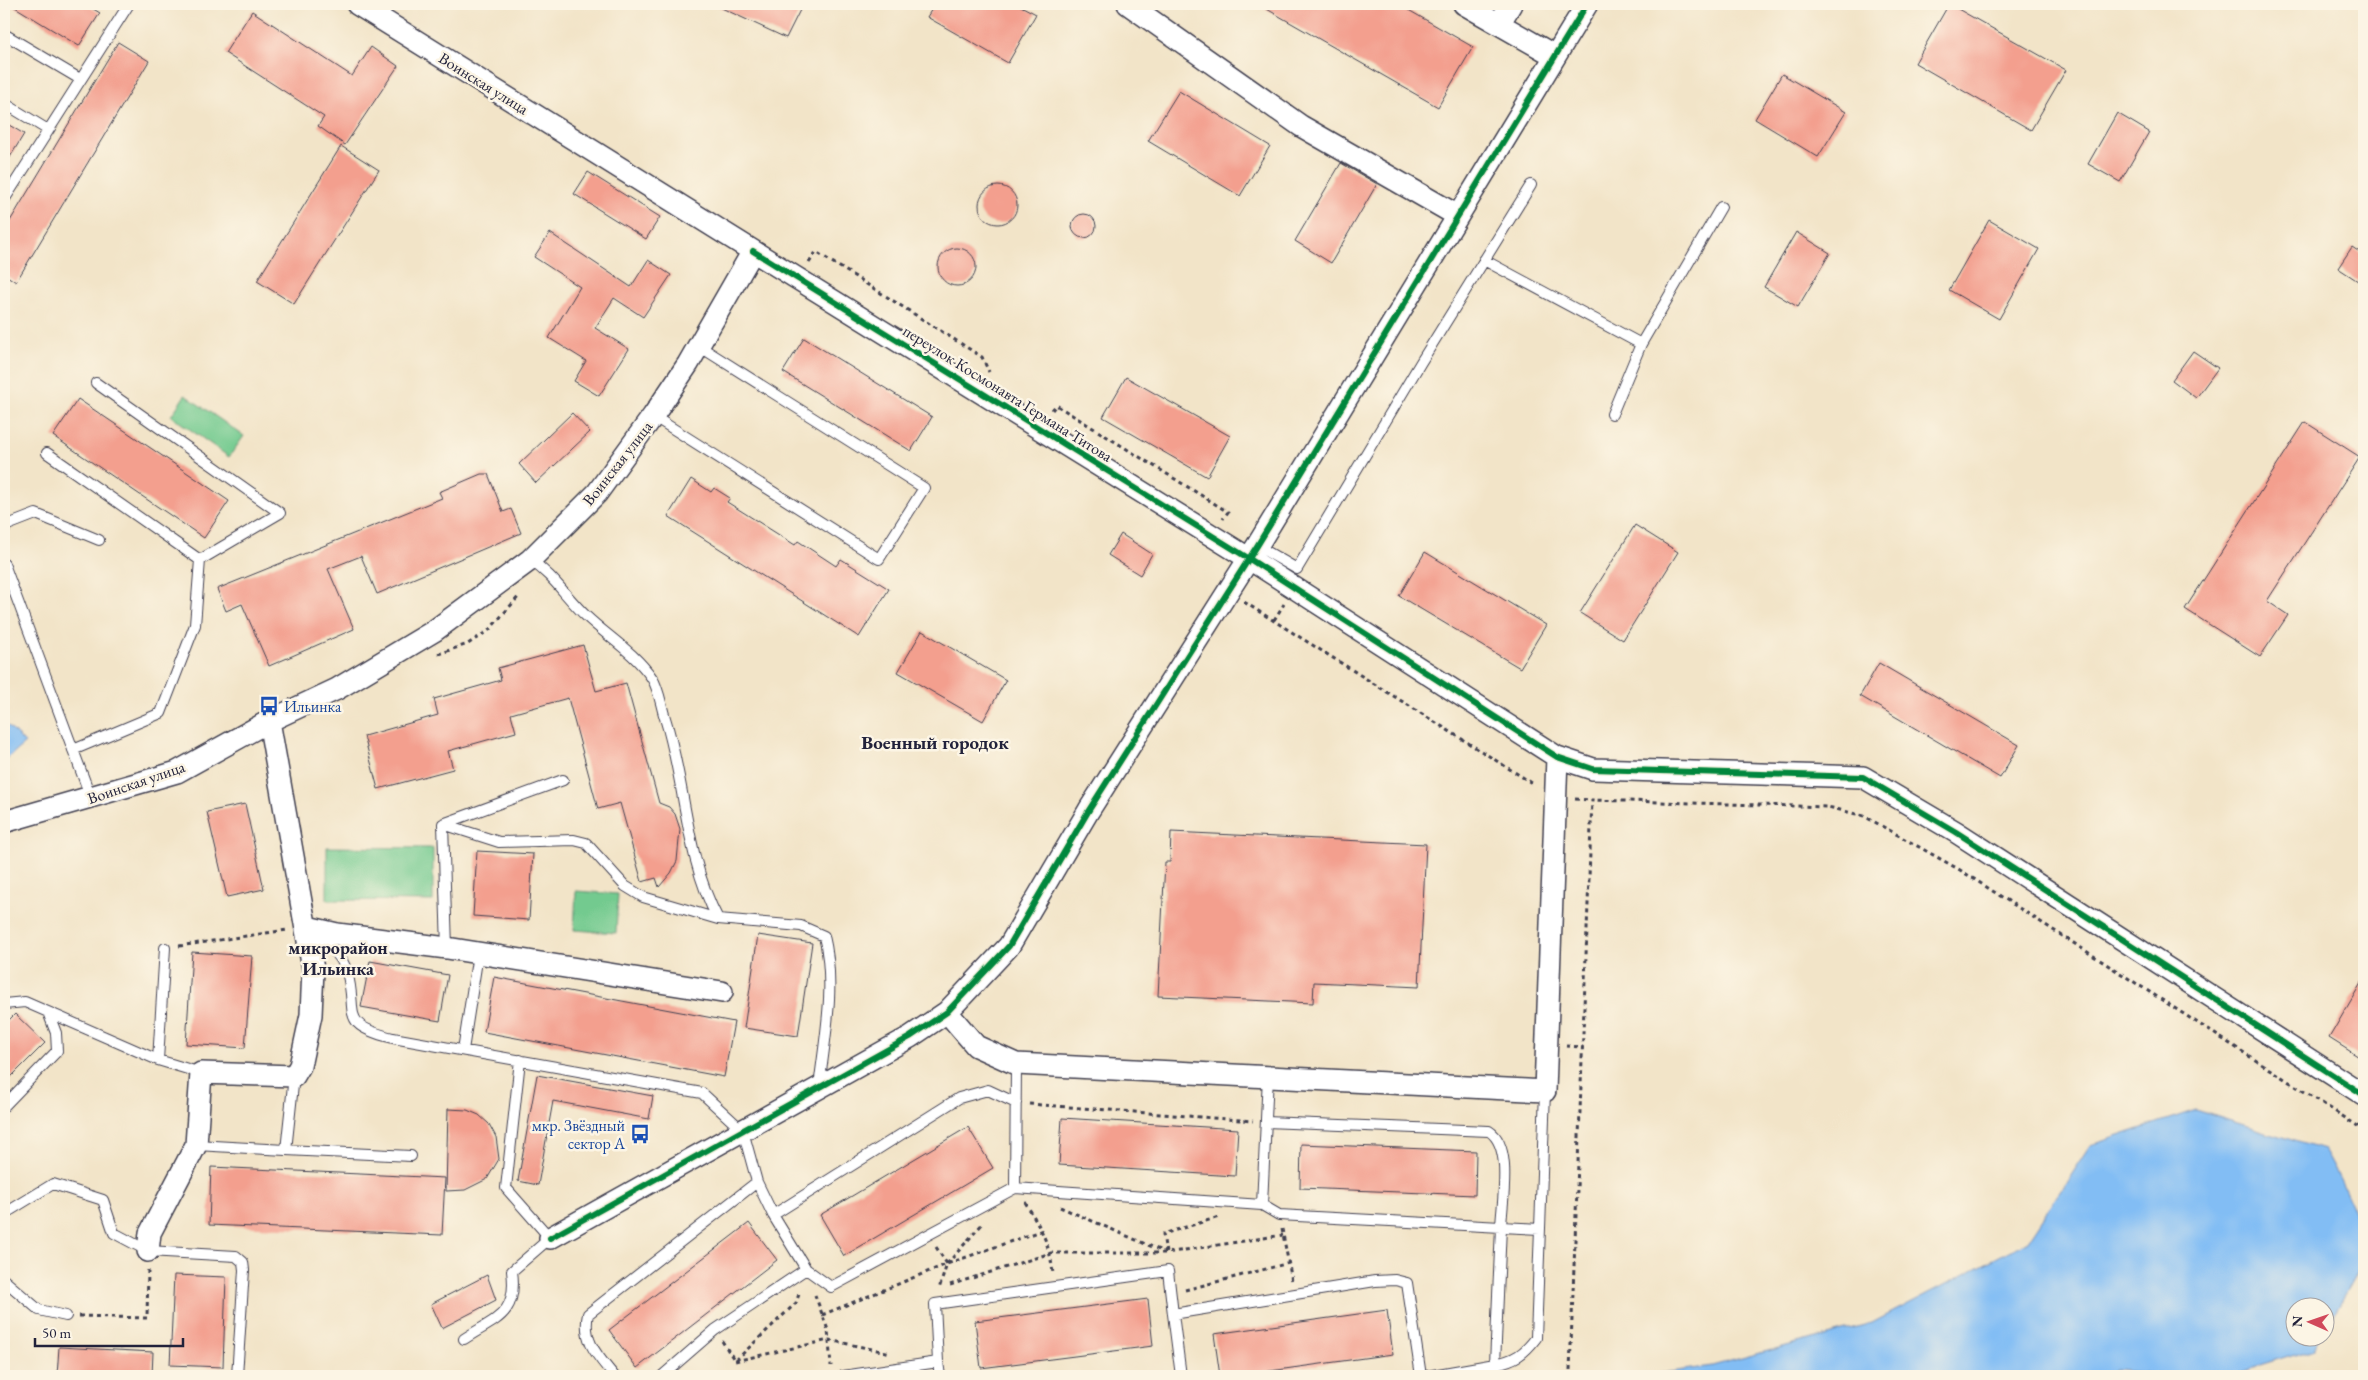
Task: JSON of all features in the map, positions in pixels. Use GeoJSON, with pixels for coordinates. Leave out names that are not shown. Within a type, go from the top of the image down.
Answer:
{"type":"FeatureCollection","features":[{"type":"Feature","properties":{"kind":"street","name":"Воинская улица"},"geometry":{"type":"LineString","coordinates":[[6,822],[176,772],[269,721],[337,689],[434,631],[530,560],[597,493],[653,416],[699,346],[753,251],[357,4]]}},
{"type":"Feature","properties":{"kind":"street"},"geometry":{"type":"LineString","coordinates":[[1128,4],[1301,126],[1458,216]]}},
{"type":"Feature","properties":{"kind":"street"},"geometry":{"type":"LineString","coordinates":[[1464,4],[1555,56]]}},
{"type":"Feature","properties":{"kind":"street"},"geometry":{"type":"LineString","coordinates":[[1499,24],[1511,4]]}},
{"type":"Feature","properties":{"kind":"street"},"geometry":{"type":"LineString","coordinates":[[550,1238],[910,1037],[947,1012],[1009,946],[1084,819],[1253,552],[1587,4]]}},
{"type":"Feature","properties":{"kind":"street","name":"переулок Космонавта Германа Титова"},"geometry":{"type":"LineString","coordinates":[[753,251],[1253,552],[1557,757],[1592,769],[1864,777],[1956,832],[2364,1095]]}},
{"type":"Feature","properties":{"kind":"street"},"geometry":{"type":"LineString","coordinates":[[148,1251],[150,1233],[196,1145],[201,1073],[294,1076],[300,1066],[311,1016],[313,970],[307,927],[269,721]]}},
{"type":"Feature","properties":{"kind":"street"},"geometry":{"type":"LineString","coordinates":[[947,1012],[976,1046],[1016,1064],[1545,1090],[1557,757]]}},
{"type":"Feature","properties":{"kind":"street"},"geometry":{"type":"LineString","coordinates":[[307,927],[337,934],[447,948],[722,992]]}},
{"type":"Feature","properties":{"kind":"lane"},"geometry":{"type":"LineString","coordinates":[[4,200],[129,4]]}},
{"type":"Feature","properties":{"kind":"lane"},"geometry":{"type":"LineString","coordinates":[[4,34],[80,80]]}},
{"type":"Feature","properties":{"kind":"lane"},"geometry":{"type":"LineString","coordinates":[[4,103],[48,130]]}},
{"type":"Feature","properties":{"kind":"lane"},"geometry":{"type":"LineString","coordinates":[[1253,552],[1297,569],[1531,185]]}},
{"type":"Feature","properties":{"kind":"lane"},"geometry":{"type":"LineString","coordinates":[[1612,414],[1641,344],[1721,207]]}},
{"type":"Feature","properties":{"kind":"lane"},"geometry":{"type":"LineString","coordinates":[[1484,260],[1641,344]]}},
{"type":"Feature","properties":{"kind":"lane"},"geometry":{"type":"LineString","coordinates":[[653,416],[879,559],[924,488],[699,346]]}},
{"type":"Feature","properties":{"kind":"lane"},"geometry":{"type":"LineString","coordinates":[[96,383],[280,513],[200,560]]}},
{"type":"Feature","properties":{"kind":"lane"},"geometry":{"type":"LineString","coordinates":[[47,453],[200,560]]}},
{"type":"Feature","properties":{"kind":"lane"},"geometry":{"type":"LineString","coordinates":[[4,533],[5,526],[36,514],[99,540]]}},
{"type":"Feature","properties":{"kind":"lane"},"geometry":{"type":"LineString","coordinates":[[73,750],[161,714],[195,625],[200,560]]}},
{"type":"Feature","properties":{"kind":"lane"},"geometry":{"type":"LineString","coordinates":[[530,560],[546,571],[586,616],[626,648],[653,680],[670,734],[696,865],[708,899],[718,919]]}},
{"type":"Feature","properties":{"kind":"lane"},"geometry":{"type":"LineString","coordinates":[[4,564],[91,798]]}},
{"type":"Feature","properties":{"kind":"lane"},"geometry":{"type":"LineString","coordinates":[[443,824],[563,780]]}},
{"type":"Feature","properties":{"kind":"lane"},"geometry":{"type":"LineString","coordinates":[[443,824],[499,842],[582,841],[586,843],[625,886],[643,897],[718,919],[801,926],[824,936],[830,958],[830,995],[820,1087]]}},
{"type":"Feature","properties":{"kind":"lane"},"geometry":{"type":"LineString","coordinates":[[443,824],[447,948]]}},
{"type":"Feature","properties":{"kind":"lane"},"geometry":{"type":"LineString","coordinates":[[307,927],[338,953],[347,972],[352,1017],[365,1029],[393,1038],[702,1093],[743,1130],[758,1182],[773,1215],[806,1269],[831,1286],[1015,1188],[1262,1205],[1279,1215],[1540,1229]]}},
{"type":"Feature","properties":{"kind":"lane"},"geometry":{"type":"LineString","coordinates":[[158,1060],[166,948]]}},
{"type":"Feature","properties":{"kind":"lane"},"geometry":{"type":"LineString","coordinates":[[463,1050],[478,954]]}},
{"type":"Feature","properties":{"kind":"lane"},"geometry":{"type":"LineString","coordinates":[[4,1004],[25,1002],[158,1060],[201,1073]]}},
{"type":"Feature","properties":{"kind":"lane"},"geometry":{"type":"LineString","coordinates":[[4,1106],[57,1051],[56,1033],[48,1012]]}},
{"type":"Feature","properties":{"kind":"lane"},"geometry":{"type":"LineString","coordinates":[[464,1339],[506,1312],[514,1291],[512,1271],[550,1238],[506,1188],[520,1060]]}},
{"type":"Feature","properties":{"kind":"lane"},"geometry":{"type":"LineString","coordinates":[[1015,1188],[1016,1064]]}},
{"type":"Feature","properties":{"kind":"lane"},"geometry":{"type":"LineString","coordinates":[[286,1150],[294,1076]]}},
{"type":"Feature","properties":{"kind":"lane"},"geometry":{"type":"LineString","coordinates":[[1262,1205],[1268,1076]]}},
{"type":"Feature","properties":{"kind":"lane"},"geometry":{"type":"LineString","coordinates":[[773,1215],[959,1098],[988,1090],[1016,1103]]}},
{"type":"Feature","properties":{"kind":"lane"},"geometry":{"type":"LineString","coordinates":[[1427,1376],[1512,1360],[1526,1351],[1536,1338],[1545,1090]]}},
{"type":"Feature","properties":{"kind":"lane"},"geometry":{"type":"LineString","coordinates":[[1266,1122],[1489,1131],[1497,1136],[1504,1156],[1495,1364]]}},
{"type":"Feature","properties":{"kind":"lane"},"geometry":{"type":"LineString","coordinates":[[196,1145],[411,1156]]}},
{"type":"Feature","properties":{"kind":"lane"},"geometry":{"type":"LineString","coordinates":[[614,1376],[588,1343],[586,1332],[588,1314],[758,1182]]}},
{"type":"Feature","properties":{"kind":"lane"},"geometry":{"type":"LineString","coordinates":[[4,1214],[53,1184],[103,1200],[114,1234],[148,1251],[236,1256],[243,1262],[237,1376]]}},
{"type":"Feature","properties":{"kind":"lane"},"geometry":{"type":"LineString","coordinates":[[662,1376],[715,1330],[806,1269]]}},
{"type":"Feature","properties":{"kind":"lane"},"geometry":{"type":"LineString","coordinates":[[940,1376],[935,1304],[1168,1272],[1181,1376]]}},
{"type":"Feature","properties":{"kind":"lane"},"geometry":{"type":"LineString","coordinates":[[4,1280],[39,1310],[66,1316]]}},
{"type":"Feature","properties":{"kind":"lane"},"geometry":{"type":"LineString","coordinates":[[1173,1314],[1375,1281],[1395,1280],[1407,1283],[1421,1376]]}},
{"type":"Feature","properties":{"kind":"lane"},"geometry":{"type":"LineString","coordinates":[[843,1376],[938,1362]]}},
{"type":"Feature","properties":{"kind":"path"},"geometry":{"type":"LineString","coordinates":[[1570,1370],[1592,800],[1828,807],[1864,816],[1960,870],[2364,1130]]}},
{"type":"Feature","properties":{"kind":"path"},"geometry":{"type":"LineString","coordinates":[[166,948],[307,927]]}},
{"type":"Feature","properties":{"kind":"path"},"geometry":{"type":"LineString","coordinates":[[1016,1103],[1266,1122]]}},
{"type":"Feature","properties":{"kind":"path"},"geometry":{"type":"LineString","coordinates":[[1015,1188],[1042,1230],[1051,1253],[1054,1287]]}},
{"type":"Feature","properties":{"kind":"path"},"geometry":{"type":"LineString","coordinates":[[1051,1203],[1166,1253]]}},
{"type":"Feature","properties":{"kind":"path"},"geometry":{"type":"LineString","coordinates":[[1168,1272],[1163,1234],[1226,1215]]}},
{"type":"Feature","properties":{"kind":"path"},"geometry":{"type":"LineString","coordinates":[[1279,1215],[1295,1294]]}},
{"type":"Feature","properties":{"kind":"path"},"geometry":{"type":"LineString","coordinates":[[935,1304],[947,1264],[984,1222]]}},
{"type":"Feature","properties":{"kind":"path"},"geometry":{"type":"LineString","coordinates":[[822,1315],[947,1264],[1042,1230]]}},
{"type":"Feature","properties":{"kind":"path"},"geometry":{"type":"LineString","coordinates":[[928,1235],[947,1264]]}},
{"type":"Feature","properties":{"kind":"path"},"geometry":{"type":"LineString","coordinates":[[939,1289],[1051,1253],[1166,1253],[1283,1236]]}},
{"type":"Feature","properties":{"kind":"path"},"geometry":{"type":"LineString","coordinates":[[66,1316],[147,1318],[148,1251]]}},
{"type":"Feature","properties":{"kind":"path"},"geometry":{"type":"LineString","coordinates":[[1171,1294],[1288,1263]]}},
{"type":"Feature","properties":{"kind":"path"},"geometry":{"type":"LineString","coordinates":[[806,1269],[829,1340],[831,1367]]}},
{"type":"Feature","properties":{"kind":"path"},"geometry":{"type":"LineString","coordinates":[[735,1361],[796,1303],[806,1269]]}},
{"type":"Feature","properties":{"kind":"path"},"geometry":{"type":"LineString","coordinates":[[715,1330],[735,1361]]}},
{"type":"Feature","properties":{"kind":"path"},"geometry":{"type":"LineString","coordinates":[[735,1361],[829,1340],[893,1353]]}},
{"type":"Feature","properties":{"kind":"green space"},"geometry":{"type":"Polygon","coordinates":[[[185,395],[244,436],[229,457],[171,416],[185,395]]]}},
{"type":"Feature","properties":{"kind":"green space"},"geometry":{"type":"Polygon","coordinates":[[[327,847],[433,848],[433,901],[327,900],[327,847]]]}},
{"type":"Feature","properties":{"kind":"green space"},"geometry":{"type":"Polygon","coordinates":[[[576,891],[618,894],[616,933],[574,930],[576,891]]]}},
{"type":"Feature","properties":{"kind":"water"},"geometry":{"type":"Polygon","coordinates":[[[4,722],[25,743],[4,761],[4,722]]]}},
{"type":"Feature","properties":{"kind":"water"},"geometry":{"type":"Polygon","coordinates":[[[2196,1110],[2324,1150],[2357,1218],[2364,1246],[2364,1257],[2361,1266],[2336,1310],[2336,1298],[2286,1298],[2286,1348],[2314,1349],[2228,1376],[2178,1376],[2115,1370],[2106,1376],[1641,1376],[1712,1366],[1872,1323],[2028,1241],[2091,1145],[2196,1110]]]}},
{"type":"Feature","properties":{"kind":"building"},"geometry":{"type":"Polygon","coordinates":[[[10,4],[85,4],[100,13],[79,46],[10,4]]]}},
{"type":"Feature","properties":{"kind":"building"},"geometry":{"type":"Polygon","coordinates":[[[713,4],[803,4],[786,38],[713,4]]]}},
{"type":"Feature","properties":{"kind":"building"},"geometry":{"type":"Polygon","coordinates":[[[935,4],[1017,4],[1036,14],[1008,63],[927,17],[935,4]]]}},
{"type":"Feature","properties":{"kind":"building"},"geometry":{"type":"Polygon","coordinates":[[[1258,4],[1398,4],[1473,47],[1438,107],[1258,4]]]}},
{"type":"Feature","properties":{"kind":"building"},"geometry":{"type":"Polygon","coordinates":[[[1949,4],[2066,70],[2031,130],[1915,63],[1949,4]]]}},
{"type":"Feature","properties":{"kind":"building"},"geometry":{"type":"Polygon","coordinates":[[[252,11],[352,76],[371,47],[398,66],[345,145],[318,126],[324,117],[225,53],[252,11]]]}},
{"type":"Feature","properties":{"kind":"building"},"geometry":{"type":"Polygon","coordinates":[[[118,42],[149,61],[16,282],[4,274],[4,231],[118,42]]]}},
{"type":"Feature","properties":{"kind":"building"},"geometry":{"type":"Polygon","coordinates":[[[1782,74],[1846,112],[1818,157],[1755,119],[1782,74]]]}},
{"type":"Feature","properties":{"kind":"building"},"geometry":{"type":"Polygon","coordinates":[[[1179,91],[1270,146],[1240,196],[1148,141],[1179,91]]]}},
{"type":"Feature","properties":{"kind":"building"},"geometry":{"type":"Polygon","coordinates":[[[2117,113],[2149,132],[2120,182],[2088,164],[2117,113]]]}},
{"type":"Feature","properties":{"kind":"building"},"geometry":{"type":"Polygon","coordinates":[[[4,122],[24,134],[4,167],[4,122]]]}},
{"type":"Feature","properties":{"kind":"building"},"geometry":{"type":"Polygon","coordinates":[[[341,146],[379,170],[294,304],[257,281],[341,146]]]}},
{"type":"Feature","properties":{"kind":"building"},"geometry":{"type":"Polygon","coordinates":[[[1341,163],[1377,184],[1331,263],[1295,241],[1341,163]]]}},
{"type":"Feature","properties":{"kind":"building"},"geometry":{"type":"Polygon","coordinates":[[[588,172],[660,217],[646,239],[574,194],[588,172]]]}},
{"type":"Feature","properties":{"kind":"building"},"geometry":{"type":"Polygon","coordinates":[[[998,186],[1012,191],[1017,205],[1012,219],[998,224],[984,219],[979,205],[984,191],[998,186]]]}},
{"type":"Feature","properties":{"kind":"building"},"geometry":{"type":"Polygon","coordinates":[[[1084,214],[1089,215],[1095,221],[1095,231],[1089,237],[1084,238],[1079,237],[1073,231],[1072,226],[1073,221],[1079,215],[1084,214]]]}},
{"type":"Feature","properties":{"kind":"building"},"geometry":{"type":"Polygon","coordinates":[[[1989,220],[2039,249],[1999,319],[1949,290],[1989,220]]]}},
{"type":"Feature","properties":{"kind":"building"},"geometry":{"type":"Polygon","coordinates":[[[1796,232],[1830,253],[1798,307],[1764,287],[1796,232]]]}},
{"type":"Feature","properties":{"kind":"building"},"geometry":{"type":"Polygon","coordinates":[[[550,233],[631,287],[648,260],[671,275],[643,317],[614,298],[595,328],[629,349],[599,396],[574,381],[586,361],[549,338],[580,287],[534,257],[550,233]]]}},
{"type":"Feature","properties":{"kind":"building"},"geometry":{"type":"Polygon","coordinates":[[[2352,247],[2364,255],[2364,285],[2338,268],[2352,247]]]}},
{"type":"Feature","properties":{"kind":"building"},"geometry":{"type":"Polygon","coordinates":[[[957,248],[970,254],[976,267],[970,280],[957,286],[944,280],[938,267],[944,254],[957,248]]]}},
{"type":"Feature","properties":{"kind":"building"},"geometry":{"type":"Polygon","coordinates":[[[804,338],[932,417],[911,451],[783,372],[804,338]]]}},
{"type":"Feature","properties":{"kind":"building"},"geometry":{"type":"Polygon","coordinates":[[[2193,351],[2218,368],[2196,398],[2172,380],[2193,351]]]}},
{"type":"Feature","properties":{"kind":"building"},"geometry":{"type":"Polygon","coordinates":[[[1126,377],[1230,436],[1207,477],[1103,417],[1126,377]]]}},
{"type":"Feature","properties":{"kind":"building"},"geometry":{"type":"Polygon","coordinates":[[[78,399],[229,501],[204,538],[53,436],[78,399]]]}},
{"type":"Feature","properties":{"kind":"building"},"geometry":{"type":"Polygon","coordinates":[[[572,413],[590,432],[536,483],[519,464],[572,413]]]}},
{"type":"Feature","properties":{"kind":"building"},"geometry":{"type":"Polygon","coordinates":[[[2305,422],[2360,457],[2267,601],[2288,615],[2260,657],[2185,609],[2305,422]]]}},
{"type":"Feature","properties":{"kind":"building"},"geometry":{"type":"Polygon","coordinates":[[[481,474],[488,474],[503,512],[511,509],[521,533],[377,594],[361,556],[328,569],[354,629],[269,666],[242,604],[226,611],[217,589],[442,498],[439,492],[481,474]]]}},
{"type":"Feature","properties":{"kind":"building"},"geometry":{"type":"Polygon","coordinates":[[[691,479],[711,492],[714,488],[730,498],[727,502],[795,545],[798,541],[836,566],[841,559],[889,589],[859,637],[668,516],[691,479]]]}},
{"type":"Feature","properties":{"kind":"building"},"geometry":{"type":"Polygon","coordinates":[[[1635,525],[1678,552],[1623,640],[1580,613],[1635,525]]]}},
{"type":"Feature","properties":{"kind":"building"},"geometry":{"type":"Polygon","coordinates":[[[1121,534],[1152,554],[1140,575],[1108,555],[1121,534]]]}},
{"type":"Feature","properties":{"kind":"building"},"geometry":{"type":"Polygon","coordinates":[[[1425,552],[1546,625],[1520,668],[1399,596],[1425,552]]]}},
{"type":"Feature","properties":{"kind":"building"},"geometry":{"type":"Polygon","coordinates":[[[922,631],[1006,680],[983,721],[898,672],[922,631]]]}},
{"type":"Feature","properties":{"kind":"building"},"geometry":{"type":"Polygon","coordinates":[[[583,645],[596,691],[626,683],[659,803],[669,807],[675,814],[680,829],[677,861],[671,873],[659,887],[656,878],[642,882],[620,803],[598,809],[568,698],[511,714],[516,732],[448,751],[453,769],[378,789],[364,736],[438,715],[434,699],[501,680],[498,668],[583,645]]]}},
{"type":"Feature","properties":{"kind":"building"},"geometry":{"type":"Polygon","coordinates":[[[1879,663],[2019,745],[2000,778],[1860,696],[1879,663]]]}},
{"type":"Feature","properties":{"kind":"building"},"geometry":{"type":"Polygon","coordinates":[[[245,804],[264,889],[227,897],[207,812],[245,804]]]}},
{"type":"Feature","properties":{"kind":"building"},"geometry":{"type":"Polygon","coordinates":[[[1171,832],[1426,844],[1419,987],[1314,982],[1313,1003],[1158,996],[1165,862],[1170,862],[1171,832]]]}},
{"type":"Feature","properties":{"kind":"building"},"geometry":{"type":"Polygon","coordinates":[[[477,851],[533,854],[529,920],[473,916],[477,851]]]}},
{"type":"Feature","properties":{"kind":"building"},"geometry":{"type":"Polygon","coordinates":[[[758,935],[812,943],[798,1036],[744,1028],[758,935]]]}},
{"type":"Feature","properties":{"kind":"building"},"geometry":{"type":"Polygon","coordinates":[[[192,952],[252,956],[245,1048],[186,1044],[192,952]]]}},
{"type":"Feature","properties":{"kind":"building"},"geometry":{"type":"Polygon","coordinates":[[[370,961],[448,975],[440,1021],[361,1007],[370,961]]]}},
{"type":"Feature","properties":{"kind":"building"},"geometry":{"type":"Polygon","coordinates":[[[494,977],[734,1022],[724,1077],[484,1032],[494,977]]]}},
{"type":"Feature","properties":{"kind":"building"},"geometry":{"type":"Polygon","coordinates":[[[2364,978],[2364,1060],[2329,1038],[2364,978]]]}},
{"type":"Feature","properties":{"kind":"building"},"geometry":{"type":"Polygon","coordinates":[[[15,1014],[45,1043],[4,1084],[4,1025],[15,1014]]]}},
{"type":"Feature","properties":{"kind":"building"},"geometry":{"type":"Polygon","coordinates":[[[537,1075],[653,1096],[649,1119],[553,1101],[538,1185],[518,1181],[537,1075]]]}},
{"type":"Feature","properties":{"kind":"building"},"geometry":{"type":"Polygon","coordinates":[[[448,1109],[467,1110],[479,1115],[489,1124],[496,1137],[499,1159],[487,1179],[465,1190],[446,1191],[448,1109]]]}},
{"type":"Feature","properties":{"kind":"building"},"geometry":{"type":"Polygon","coordinates":[[[1062,1118],[1238,1129],[1235,1176],[1059,1165],[1062,1118]]]}},
{"type":"Feature","properties":{"kind":"building"},"geometry":{"type":"Polygon","coordinates":[[[968,1127],[993,1168],[844,1256],[820,1215],[968,1127]]]}},
{"type":"Feature","properties":{"kind":"building"},"geometry":{"type":"Polygon","coordinates":[[[1301,1144],[1476,1151],[1475,1195],[1300,1188],[1301,1144]]]}},
{"type":"Feature","properties":{"kind":"building"},"geometry":{"type":"Polygon","coordinates":[[[211,1167],[445,1178],[442,1235],[209,1225],[211,1167]]]}},
{"type":"Feature","properties":{"kind":"building"},"geometry":{"type":"Polygon","coordinates":[[[749,1223],[777,1260],[637,1368],[609,1330],[749,1223]]]}},
{"type":"Feature","properties":{"kind":"building"},"geometry":{"type":"Polygon","coordinates":[[[174,1275],[226,1277],[223,1367],[170,1365],[174,1275]]]}},
{"type":"Feature","properties":{"kind":"building"},"geometry":{"type":"Polygon","coordinates":[[[487,1275],[496,1300],[442,1328],[431,1304],[487,1275]]]}},
{"type":"Feature","properties":{"kind":"building"},"geometry":{"type":"Polygon","coordinates":[[[1148,1299],[1153,1346],[981,1368],[975,1321],[1148,1299]]]}},
{"type":"Feature","properties":{"kind":"building"},"geometry":{"type":"Polygon","coordinates":[[[1387,1310],[1393,1354],[1234,1376],[1220,1376],[1214,1334],[1387,1310]]]}},
{"type":"Feature","properties":{"kind":"building"},"geometry":{"type":"Polygon","coordinates":[[[59,1347],[153,1352],[152,1376],[57,1376],[59,1347]]]}},
{"type":"Feature","properties":{"kind":"cycle path"},"geometry":{"type":"LineString","coordinates":[[550,1238],[910,1037],[947,1012],[1009,946],[1089,810],[1257,546],[1587,4]]}},
{"type":"Feature","properties":{"kind":"cycle path"},"geometry":{"type":"LineString","coordinates":[[753,251],[1248,558],[1557,757],[1593,769],[1863,777],[1956,832],[2364,1095]]}},
{"type":"Feature","properties":{"kind":"place","name":"Ильинка"},"geometry":{"type":"Point","coordinates":[269,706]}},
{"type":"Feature","properties":{"kind":"place","name":"мкр. Звёздный сектор А"},"geometry":{"type":"Point","coordinates":[640,1134]}},
{"type":"Feature","properties":{"kind":"district","name":"Военный городок"},"geometry":{"type":"Point","coordinates":[935,742]}},
{"type":"Feature","properties":{"kind":"district","name":"микрорайон Ильинка"},"geometry":{"type":"Point","coordinates":[338,958]}}]}
